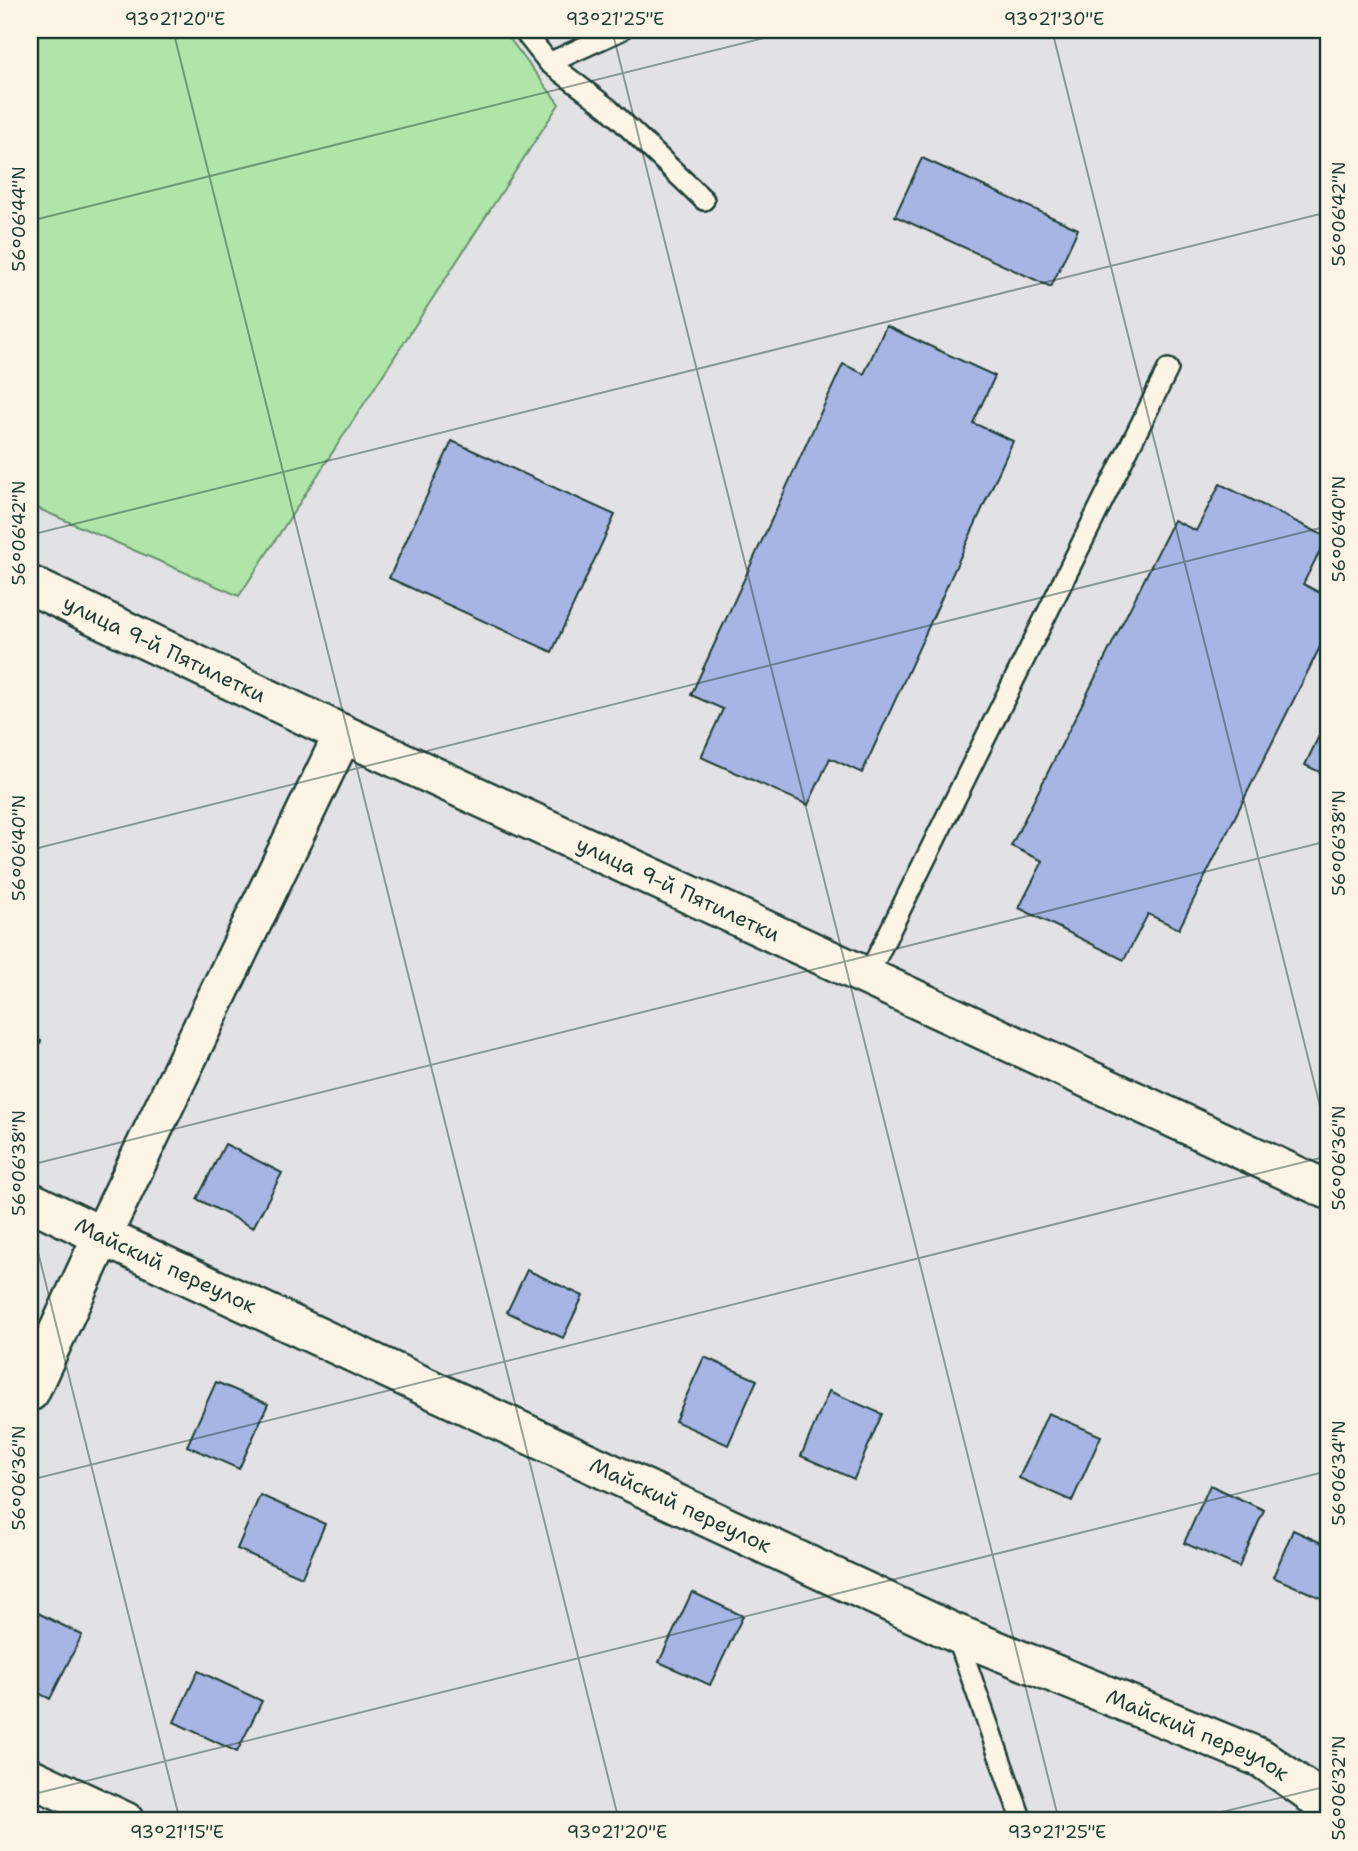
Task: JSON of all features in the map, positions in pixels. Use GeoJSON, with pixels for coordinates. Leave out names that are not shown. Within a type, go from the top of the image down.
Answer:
{"type":"FeatureCollection","features":[{"type":"Feature","properties":{"kind":"street","name":"улица 9-й Пятилетки"},"geometry":{"type":"LineString","coordinates":[[30,586],[867,978],[1328,1190]]}},
{"type":"Feature","properties":{"kind":"street"},"geometry":{"type":"LineString","coordinates":[[30,1392],[343,734]]}},
{"type":"Feature","properties":{"kind":"street","name":"Майский переулок"},"geometry":{"type":"LineString","coordinates":[[30,1201],[955,1633],[1261,1758],[1308,1791],[1328,1811]]}},
{"type":"Feature","properties":{"kind":"street"},"geometry":{"type":"LineString","coordinates":[[30,1777],[125,1821]]}},
{"type":"Feature","properties":{"kind":"lane"},"geometry":{"type":"LineString","coordinates":[[523,30],[549,63],[608,108],[704,200]]}},
{"type":"Feature","properties":{"kind":"lane"},"geometry":{"type":"LineString","coordinates":[[549,63],[621,30]]}},
{"type":"Feature","properties":{"kind":"lane"},"geometry":{"type":"LineString","coordinates":[[867,978],[1167,369]]}},
{"type":"Feature","properties":{"kind":"lane"},"geometry":{"type":"LineString","coordinates":[[955,1633],[1022,1821]]}},
{"type":"Feature","properties":{"kind":"green space"},"geometry":{"type":"Polygon","coordinates":[[[30,30],[503,30],[559,104],[239,596],[30,505],[30,30]]]}},
{"type":"Feature","properties":{"kind":"building"},"geometry":{"type":"Polygon","coordinates":[[[922,158],[1078,229],[1051,287],[895,216],[922,158]]]}},
{"type":"Feature","properties":{"kind":"building"},"geometry":{"type":"Polygon","coordinates":[[[886,326],[995,376],[973,423],[1013,441],[862,773],[830,758],[808,805],[701,757],[723,709],[691,695],[843,364],[864,374],[886,326]]]}},
{"type":"Feature","properties":{"kind":"building"},"geometry":{"type":"Polygon","coordinates":[[[452,441],[615,515],[552,652],[389,578],[452,441]]]}},
{"type":"Feature","properties":{"kind":"building"},"geometry":{"type":"Polygon","coordinates":[[[1220,484],[1327,537],[1303,584],[1328,597],[1328,631],[1179,929],[1148,914],[1124,960],[1019,908],[1043,861],[1011,846],[1174,520],[1196,531],[1220,484]]]}},
{"type":"Feature","properties":{"kind":"building"},"geometry":{"type":"Polygon","coordinates":[[[1328,717],[1328,776],[1305,765],[1328,717]]]}},
{"type":"Feature","properties":{"kind":"building"},"geometry":{"type":"Polygon","coordinates":[[[30,1036],[41,1041],[30,1068],[30,1036]]]}},
{"type":"Feature","properties":{"kind":"building"},"geometry":{"type":"Polygon","coordinates":[[[225,1144],[282,1173],[253,1228],[197,1199],[225,1144]]]}},
{"type":"Feature","properties":{"kind":"building"},"geometry":{"type":"Polygon","coordinates":[[[527,1270],[583,1296],[563,1338],[507,1312],[527,1270]]]}},
{"type":"Feature","properties":{"kind":"building"},"geometry":{"type":"Polygon","coordinates":[[[704,1357],[757,1380],[728,1445],[675,1421],[704,1357]]]}},
{"type":"Feature","properties":{"kind":"building"},"geometry":{"type":"Polygon","coordinates":[[[216,1382],[268,1404],[239,1469],[187,1446],[216,1382]]]}},
{"type":"Feature","properties":{"kind":"building"},"geometry":{"type":"Polygon","coordinates":[[[829,1391],[882,1414],[854,1479],[801,1456],[829,1391]]]}},
{"type":"Feature","properties":{"kind":"building"},"geometry":{"type":"Polygon","coordinates":[[[1048,1413],[1101,1436],[1072,1501],[1019,1478],[1048,1413]]]}},
{"type":"Feature","properties":{"kind":"building"},"geometry":{"type":"Polygon","coordinates":[[[1210,1485],[1264,1510],[1239,1567],[1184,1543],[1210,1485]]]}},
{"type":"Feature","properties":{"kind":"building"},"geometry":{"type":"Polygon","coordinates":[[[260,1495],[325,1524],[302,1577],[237,1549],[260,1495]]]}},
{"type":"Feature","properties":{"kind":"building"},"geometry":{"type":"Polygon","coordinates":[[[1293,1530],[1328,1546],[1328,1601],[1273,1577],[1293,1530]]]}},
{"type":"Feature","properties":{"kind":"building"},"geometry":{"type":"Polygon","coordinates":[[[692,1592],[743,1616],[710,1685],[659,1662],[692,1592]]]}},
{"type":"Feature","properties":{"kind":"building"},"geometry":{"type":"Polygon","coordinates":[[[30,1609],[82,1635],[50,1699],[30,1689],[30,1609]]]}},
{"type":"Feature","properties":{"kind":"building"},"geometry":{"type":"Polygon","coordinates":[[[198,1671],[262,1701],[237,1752],[174,1722],[198,1671]]]}},
{"type":"Feature","properties":{"kind":"building"},"geometry":{"type":"Polygon","coordinates":[[[1189,1816],[1192,1821],[1174,1821],[1189,1816]]]}}]}
